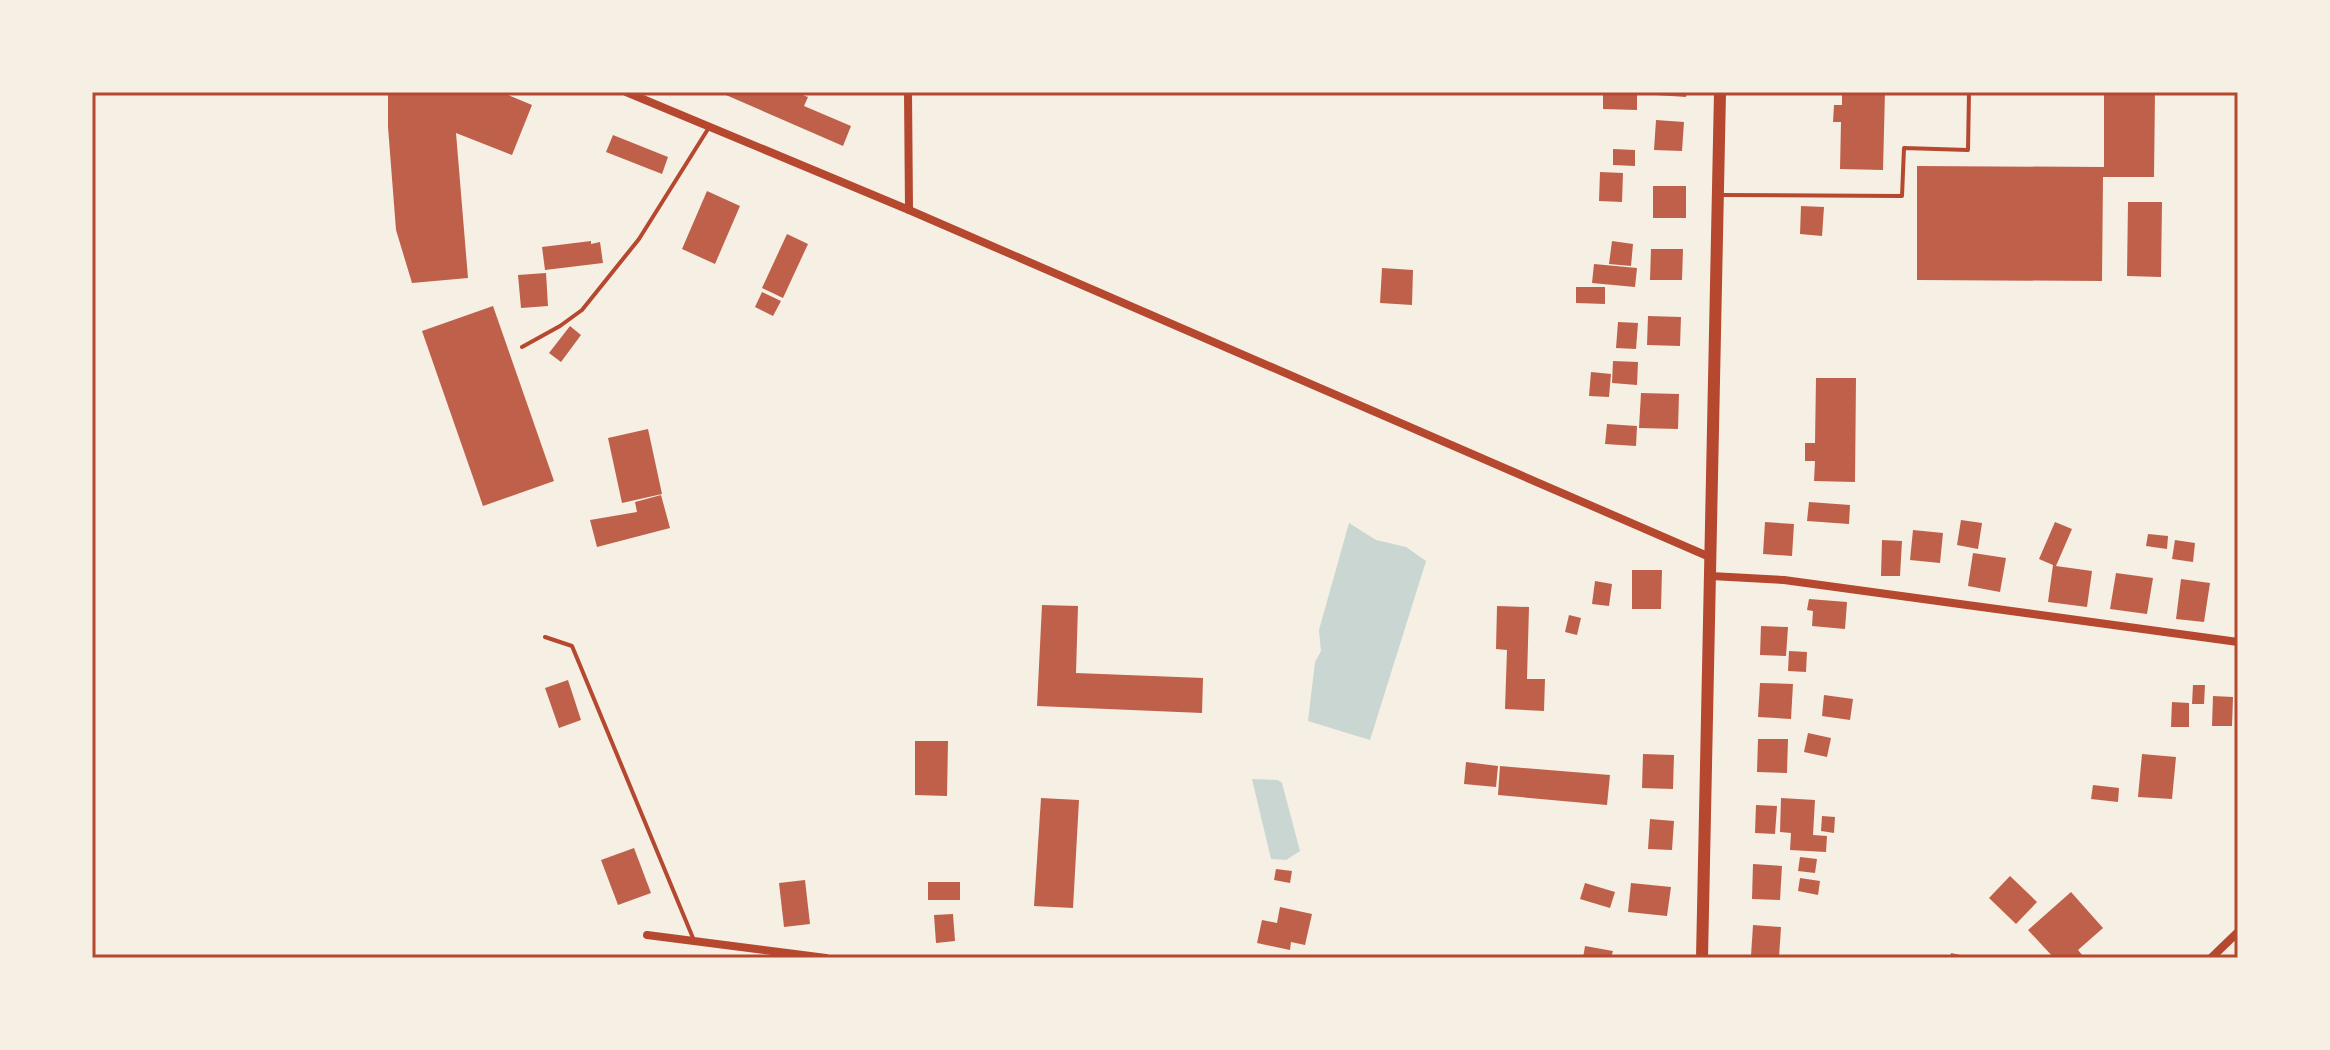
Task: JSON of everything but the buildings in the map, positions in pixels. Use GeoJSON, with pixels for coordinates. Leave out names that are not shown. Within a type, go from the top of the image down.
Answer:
{"type":"FeatureCollection","features":[{"type":"Feature","properties":{"kind":"main road"},"geometry":{"type":"LineString","coordinates":[[1702,958],[1720,92]]}},
{"type":"Feature","properties":{"kind":"street"},"geometry":{"type":"LineString","coordinates":[[626,92],[909,210],[1712,558]]}},
{"type":"Feature","properties":{"kind":"street"},"geometry":{"type":"LineString","coordinates":[[908,92],[909,210]]}},
{"type":"Feature","properties":{"kind":"street"},"geometry":{"type":"LineString","coordinates":[[1711,576],[1784,580],[2238,642]]}},
{"type":"Feature","properties":{"kind":"street"},"geometry":{"type":"LineString","coordinates":[[2211,958],[2238,932]]}},
{"type":"Feature","properties":{"kind":"street"},"geometry":{"type":"LineString","coordinates":[[647,935],[826,958]]}},
{"type":"Feature","properties":{"kind":"lane"},"geometry":{"type":"LineString","coordinates":[[1718,195],[1902,196],[1904,148],[1968,150],[1969,92]]}},
{"type":"Feature","properties":{"kind":"lane"},"geometry":{"type":"LineString","coordinates":[[522,347],[582,310],[639,239],[709,127]]}},
{"type":"Feature","properties":{"kind":"lane"},"geometry":{"type":"LineString","coordinates":[[545,637],[572,646],[694,941]]}},
{"type":"Feature","properties":{"kind":"shaded area"},"geometry":{"type":"Polygon","coordinates":[[[1349,523],[1376,540],[1406,547],[1426,561],[1370,740],[1308,721],[1315,662],[1321,651],[1319,630],[1349,523]]]}},
{"type":"Feature","properties":{"kind":"shaded area"},"geometry":{"type":"Polygon","coordinates":[[[1252,779],[1278,780],[1282,783],[1300,851],[1286,860],[1271,859],[1252,779]]]}}]}
